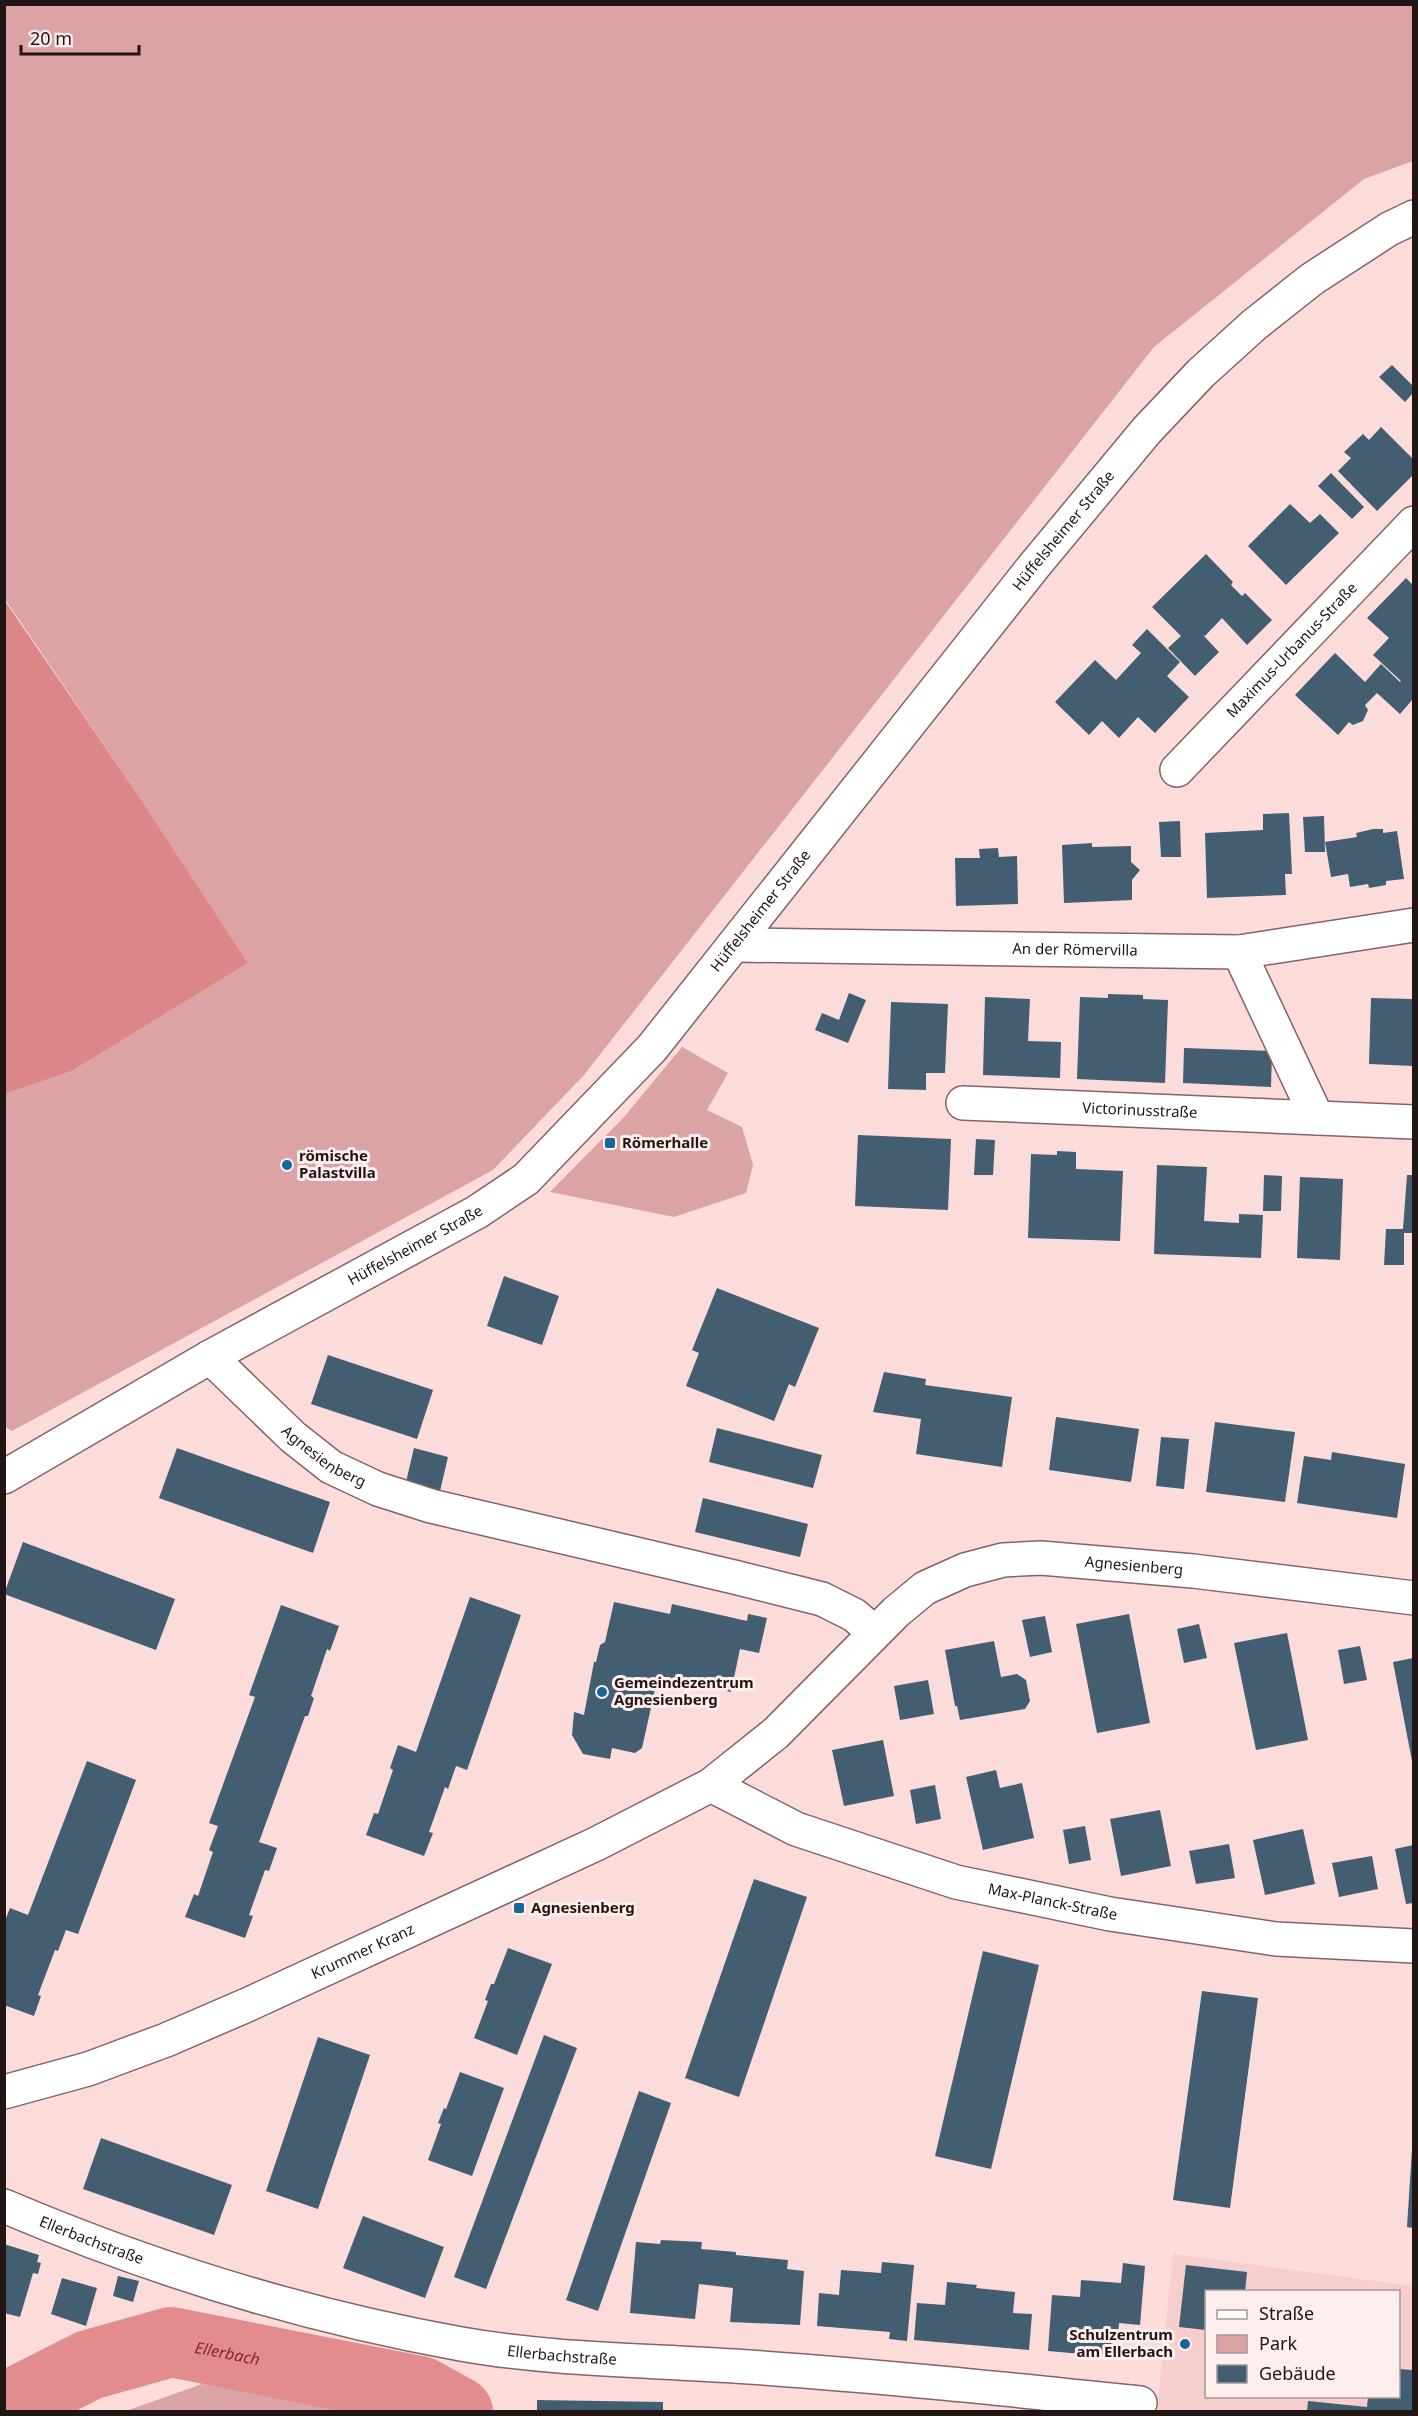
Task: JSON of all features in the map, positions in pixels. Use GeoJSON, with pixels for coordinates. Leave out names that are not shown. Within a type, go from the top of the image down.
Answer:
{"type":"FeatureCollection","features":[{"type":"Feature","properties":{"kind":"street","name":"Hüffelsheimer Straße"},"geometry":{"type":"LineString","coordinates":[[4,1477],[210,1358],[449,1228],[526,1179],[652,1048],[736,945],[1034,566],[1170,406],[1201,373],[1312,279],[1413,217]]}},
{"type":"Feature","properties":{"kind":"street","name":"Maximus-Urbanus-Straße"},"geometry":{"type":"LineString","coordinates":[[1177,770],[1411,529]]}},
{"type":"Feature","properties":{"kind":"street","name":"An der Römervilla"},"geometry":{"type":"LineString","coordinates":[[736,945],[1239,952],[1413,925]]}},
{"type":"Feature","properties":{"kind":"street"},"geometry":{"type":"LineString","coordinates":[[1239,952],[1317,1118]]}},
{"type":"Feature","properties":{"kind":"street","name":"Victorinusstraße"},"geometry":{"type":"LineString","coordinates":[[963,1103],[1413,1122]]}},
{"type":"Feature","properties":{"kind":"street","name":"Agnesienberg"},"geometry":{"type":"LineString","coordinates":[[210,1358],[293,1437],[331,1467],[378,1489],[441,1509],[822,1599],[854,1615],[874,1632]]}},
{"type":"Feature","properties":{"kind":"street","name":"Agnesienberg"},"geometry":{"type":"LineString","coordinates":[[711,1785],[776,1733],[874,1632],[925,1588],[965,1570],[1003,1560],[1041,1558],[1193,1571],[1413,1598]]}},
{"type":"Feature","properties":{"kind":"street","name":"Max-Planck-Straße"},"geometry":{"type":"LineString","coordinates":[[711,1785],[796,1829],[956,1882],[1110,1914],[1276,1939],[1413,1946]]}},
{"type":"Feature","properties":{"kind":"street","name":"Krummer Kranz"},"geometry":{"type":"LineString","coordinates":[[4,2092],[88,2069],[248,2006],[579,1852],[711,1785]]}},
{"type":"Feature","properties":{"kind":"street","name":"Ellerbachstraße"},"geometry":{"type":"LineString","coordinates":[[4,2206],[64,2231],[289,2304],[377,2326],[464,2344],[552,2354],[898,2378],[1140,2403]]}},
{"type":"Feature","properties":{"kind":"shaded area"},"geometry":{"type":"Polygon","coordinates":[[[5,601],[138,795],[248,963],[72,1071],[5,1094],[5,601]]]}},
{"type":"Feature","properties":{"kind":"shaded area","name":"Schulzentrum am Ellerbach"},"geometry":{"type":"Polygon","coordinates":[[[1173,2254],[1413,2286],[1413,2411],[1157,2412],[1173,2254]]]}},
{"type":"Feature","properties":{"kind":"green space"},"geometry":{"type":"Polygon","coordinates":[[[5,5],[1413,5],[1413,161],[1364,179],[1154,347],[584,1075],[493,1170],[12,1431],[4,1426],[5,1094],[72,1071],[248,963],[5,599],[5,5]]]}},
{"type":"Feature","properties":{"kind":"green space"},"geometry":{"type":"Polygon","coordinates":[[[682,1047],[728,1073],[707,1110],[742,1127],[753,1165],[746,1193],[674,1217],[550,1192],[624,1117],[682,1047]]]}},
{"type":"Feature","properties":{"kind":"green space"},"geometry":{"type":"Polygon","coordinates":[[[202,2384],[323,2401],[361,2411],[126,2411],[202,2384]]]}},
{"type":"Feature","properties":{"kind":"building"},"geometry":{"type":"Polygon","coordinates":[[[1392,365],[1413,386],[1413,393],[1405,402],[1379,377],[1392,365]]]}},
{"type":"Feature","properties":{"kind":"building"},"geometry":{"type":"Polygon","coordinates":[[[1381,427],[1413,459],[1413,475],[1377,511],[1338,471],[1351,458],[1344,452],[1363,434],[1369,440],[1381,427]]]}},
{"type":"Feature","properties":{"kind":"building"},"geometry":{"type":"Polygon","coordinates":[[[1331,473],[1364,507],[1352,519],[1318,486],[1331,473]]]}},
{"type":"Feature","properties":{"kind":"building"},"geometry":{"type":"Polygon","coordinates":[[[1290,504],[1310,523],[1320,514],[1339,533],[1286,585],[1248,546],[1290,504]]]}},
{"type":"Feature","properties":{"kind":"building"},"geometry":{"type":"Polygon","coordinates":[[[1206,554],[1233,582],[1231,585],[1242,596],[1245,593],[1272,620],[1247,645],[1222,618],[1205,636],[1203,635],[1219,652],[1195,676],[1168,648],[1181,636],[1152,607],[1206,554]]]}},
{"type":"Feature","properties":{"kind":"building"},"geometry":{"type":"Polygon","coordinates":[[[1406,578],[1413,585],[1413,699],[1400,714],[1377,693],[1365,705],[1368,710],[1363,721],[1353,725],[1349,722],[1338,735],[1295,695],[1335,653],[1365,682],[1381,664],[1401,681],[1373,655],[1389,638],[1367,618],[1406,578]]]}},
{"type":"Feature","properties":{"kind":"building"},"geometry":{"type":"Polygon","coordinates":[[[1147,629],[1180,662],[1167,676],[1189,697],[1155,733],[1138,717],[1119,738],[1102,721],[1089,735],[1055,702],[1095,660],[1116,680],[1141,653],[1132,645],[1147,629]]]}},
{"type":"Feature","properties":{"kind":"building"},"geometry":{"type":"Polygon","coordinates":[[[1289,813],[1292,874],[1285,874],[1286,895],[1207,898],[1205,833],[1263,830],[1263,814],[1289,813]]]}},
{"type":"Feature","properties":{"kind":"building"},"geometry":{"type":"Polygon","coordinates":[[[1324,816],[1325,852],[1305,852],[1303,817],[1324,816]]]}},
{"type":"Feature","properties":{"kind":"building"},"geometry":{"type":"Polygon","coordinates":[[[1180,821],[1181,857],[1161,857],[1159,822],[1180,821]]]}},
{"type":"Feature","properties":{"kind":"building"},"geometry":{"type":"Polygon","coordinates":[[[1383,829],[1383,833],[1397,831],[1404,879],[1386,881],[1386,885],[1369,888],[1368,884],[1350,887],[1348,874],[1331,877],[1325,842],[1357,837],[1356,833],[1383,829]]]}},
{"type":"Feature","properties":{"kind":"building"},"geometry":{"type":"Polygon","coordinates":[[[1092,843],[1092,847],[1131,846],[1131,862],[1140,870],[1132,880],[1132,900],[1064,903],[1062,845],[1092,843]]]}},
{"type":"Feature","properties":{"kind":"building"},"geometry":{"type":"Polygon","coordinates":[[[998,848],[999,857],[1017,856],[1018,904],[956,906],[955,858],[980,858],[979,849],[998,848]]]}},
{"type":"Feature","properties":{"kind":"building"},"geometry":{"type":"Polygon","coordinates":[[[849,993],[866,1000],[848,1043],[815,1030],[822,1013],[839,1020],[849,993]]]}},
{"type":"Feature","properties":{"kind":"building"},"geometry":{"type":"Polygon","coordinates":[[[1108,994],[1143,995],[1143,999],[1168,1000],[1165,1083],[1077,1079],[1080,997],[1108,998],[1108,994]]]}},
{"type":"Feature","properties":{"kind":"building"},"geometry":{"type":"Polygon","coordinates":[[[985,997],[1030,999],[1028,1041],[1061,1042],[1060,1078],[983,1075],[985,997]]]}},
{"type":"Feature","properties":{"kind":"building"},"geometry":{"type":"Polygon","coordinates":[[[1371,998],[1413,999],[1413,1066],[1369,1064],[1371,998]]]}},
{"type":"Feature","properties":{"kind":"building"},"geometry":{"type":"Polygon","coordinates":[[[891,1002],[948,1004],[945,1073],[926,1073],[926,1090],[888,1089],[891,1002]]]}},
{"type":"Feature","properties":{"kind":"building"},"geometry":{"type":"Polygon","coordinates":[[[1184,1048],[1272,1051],[1271,1087],[1183,1083],[1184,1048]]]}},
{"type":"Feature","properties":{"kind":"building"},"geometry":{"type":"Polygon","coordinates":[[[858,1135],[951,1139],[948,1210],[855,1206],[858,1135]]]}},
{"type":"Feature","properties":{"kind":"building"},"geometry":{"type":"Polygon","coordinates":[[[976,1139],[995,1140],[993,1175],[974,1175],[976,1139]]]}},
{"type":"Feature","properties":{"kind":"building"},"geometry":{"type":"Polygon","coordinates":[[[1057,1151],[1076,1152],[1076,1169],[1123,1171],[1120,1241],[1028,1238],[1031,1154],[1057,1155],[1057,1151]]]}},
{"type":"Feature","properties":{"kind":"building"},"geometry":{"type":"Polygon","coordinates":[[[1157,1165],[1207,1167],[1204,1221],[1239,1223],[1239,1214],[1263,1215],[1261,1258],[1154,1254],[1157,1165]]]}},
{"type":"Feature","properties":{"kind":"building"},"geometry":{"type":"Polygon","coordinates":[[[1264,1175],[1282,1176],[1281,1211],[1263,1211],[1264,1175]]]}},
{"type":"Feature","properties":{"kind":"building"},"geometry":{"type":"Polygon","coordinates":[[[1407,1175],[1413,1175],[1413,1233],[1404,1233],[1404,1265],[1384,1265],[1386,1229],[1403,1229],[1407,1175]]]}},
{"type":"Feature","properties":{"kind":"building"},"geometry":{"type":"Polygon","coordinates":[[[1300,1177],[1343,1179],[1340,1260],[1297,1258],[1300,1177]]]}},
{"type":"Feature","properties":{"kind":"building"},"geometry":{"type":"Polygon","coordinates":[[[504,1276],[559,1296],[542,1345],[487,1326],[504,1276]]]}},
{"type":"Feature","properties":{"kind":"building"},"geometry":{"type":"Polygon","coordinates":[[[717,1288],[819,1328],[795,1387],[789,1384],[774,1421],[686,1386],[699,1353],[692,1350],[717,1288]]]}},
{"type":"Feature","properties":{"kind":"building"},"geometry":{"type":"Polygon","coordinates":[[[328,1355],[433,1390],[417,1439],[311,1404],[328,1355]]]}},
{"type":"Feature","properties":{"kind":"building"},"geometry":{"type":"Polygon","coordinates":[[[884,1372],[926,1379],[925,1385],[1012,1397],[1002,1467],[916,1454],[921,1419],[873,1412],[884,1372]]]}},
{"type":"Feature","properties":{"kind":"building"},"geometry":{"type":"Polygon","coordinates":[[[1056,1417],[1139,1429],[1131,1482],[1049,1470],[1056,1417]]]}},
{"type":"Feature","properties":{"kind":"building"},"geometry":{"type":"Polygon","coordinates":[[[1215,1422],[1295,1432],[1285,1502],[1206,1492],[1215,1422]]]}},
{"type":"Feature","properties":{"kind":"building"},"geometry":{"type":"Polygon","coordinates":[[[717,1428],[822,1455],[813,1488],[709,1462],[717,1428]]]}},
{"type":"Feature","properties":{"kind":"building"},"geometry":{"type":"Polygon","coordinates":[[[1161,1437],[1189,1439],[1184,1489],[1156,1486],[1161,1437]]]}},
{"type":"Feature","properties":{"kind":"building"},"geometry":{"type":"Polygon","coordinates":[[[177,1448],[330,1502],[313,1553],[159,1498],[177,1448]]]}},
{"type":"Feature","properties":{"kind":"building"},"geometry":{"type":"Polygon","coordinates":[[[414,1448],[448,1457],[440,1491],[406,1482],[414,1448]]]}},
{"type":"Feature","properties":{"kind":"building"},"geometry":{"type":"Polygon","coordinates":[[[1332,1452],[1405,1464],[1397,1518],[1297,1503],[1304,1456],[1331,1460],[1332,1452]]]}},
{"type":"Feature","properties":{"kind":"building"},"geometry":{"type":"Polygon","coordinates":[[[703,1498],[808,1524],[800,1557],[695,1532],[703,1498]]]}},
{"type":"Feature","properties":{"kind":"building"},"geometry":{"type":"Polygon","coordinates":[[[23,1542],[175,1599],[156,1650],[4,1594],[23,1542]]]}},
{"type":"Feature","properties":{"kind":"building"},"geometry":{"type":"Polygon","coordinates":[[[470,1597],[521,1615],[467,1770],[456,1766],[448,1789],[445,1787],[429,1832],[433,1833],[424,1856],[366,1835],[374,1813],[378,1814],[393,1770],[390,1768],[398,1745],[416,1752],[470,1597]]]}},
{"type":"Feature","properties":{"kind":"building"},"geometry":{"type":"Polygon","coordinates":[[[614,1602],[670,1614],[672,1604],[747,1621],[748,1614],[767,1618],[759,1653],[740,1649],[731,1692],[658,1676],[642,1748],[635,1753],[612,1748],[610,1759],[583,1754],[572,1735],[574,1712],[584,1715],[594,1662],[596,1662],[600,1645],[605,1642],[614,1602]]]}},
{"type":"Feature","properties":{"kind":"building"},"geometry":{"type":"Polygon","coordinates":[[[281,1605],[339,1626],[330,1651],[327,1649],[311,1696],[314,1698],[308,1716],[305,1716],[259,1842],[277,1848],[269,1871],[265,1870],[249,1915],[253,1916],[245,1938],[185,1917],[194,1894],[198,1896],[213,1852],[209,1850],[218,1826],[209,1823],[255,1697],[249,1695],[281,1605]]]}},
{"type":"Feature","properties":{"kind":"building"},"geometry":{"type":"Polygon","coordinates":[[[1129,1614],[1150,1723],[1097,1733],[1076,1624],[1129,1614]]]}},
{"type":"Feature","properties":{"kind":"building"},"geometry":{"type":"Polygon","coordinates":[[[1045,1616],[1052,1652],[1030,1657],[1022,1620],[1045,1616]]]}},
{"type":"Feature","properties":{"kind":"building"},"geometry":{"type":"Polygon","coordinates":[[[1199,1624],[1207,1658],[1184,1663],[1177,1629],[1199,1624]]]}},
{"type":"Feature","properties":{"kind":"building"},"geometry":{"type":"Polygon","coordinates":[[[1287,1633],[1308,1740],[1256,1750],[1234,1643],[1287,1633]]]}},
{"type":"Feature","properties":{"kind":"building"},"geometry":{"type":"Polygon","coordinates":[[[994,1641],[1001,1677],[1017,1674],[1026,1680],[1030,1701],[1025,1709],[960,1720],[957,1706],[955,1706],[945,1650],[994,1641]]]}},
{"type":"Feature","properties":{"kind":"building"},"geometry":{"type":"Polygon","coordinates":[[[1360,1646],[1367,1680],[1344,1684],[1338,1650],[1360,1646]]]}},
{"type":"Feature","properties":{"kind":"building"},"geometry":{"type":"Polygon","coordinates":[[[1413,1658],[1413,1761],[1412,1761],[1393,1662],[1413,1658]]]}},
{"type":"Feature","properties":{"kind":"building"},"geometry":{"type":"Polygon","coordinates":[[[928,1680],[934,1714],[900,1720],[894,1686],[928,1680]]]}},
{"type":"Feature","properties":{"kind":"building"},"geometry":{"type":"Polygon","coordinates":[[[883,1740],[894,1796],[844,1806],[832,1750],[883,1740]]]}},
{"type":"Feature","properties":{"kind":"building"},"geometry":{"type":"Polygon","coordinates":[[[87,1761],[136,1780],[78,1934],[66,1930],[58,1951],[55,1950],[38,1995],[41,1996],[34,2016],[4,2005],[4,1923],[10,1908],[28,1915],[87,1761]]]}},
{"type":"Feature","properties":{"kind":"building"},"geometry":{"type":"Polygon","coordinates":[[[996,1770],[1000,1788],[1022,1783],[1034,1838],[983,1850],[966,1777],[996,1770]]]}},
{"type":"Feature","properties":{"kind":"building"},"geometry":{"type":"Polygon","coordinates":[[[935,1785],[941,1819],[916,1824],[910,1790],[935,1785]]]}},
{"type":"Feature","properties":{"kind":"building"},"geometry":{"type":"Polygon","coordinates":[[[1160,1810],[1171,1866],[1121,1876],[1110,1819],[1160,1810]]]}},
{"type":"Feature","properties":{"kind":"building"},"geometry":{"type":"Polygon","coordinates":[[[1085,1826],[1091,1860],[1069,1864],[1063,1830],[1085,1826]]]}},
{"type":"Feature","properties":{"kind":"building"},"geometry":{"type":"Polygon","coordinates":[[[1303,1829],[1315,1884],[1265,1895],[1253,1840],[1303,1829]]]}},
{"type":"Feature","properties":{"kind":"building"},"geometry":{"type":"Polygon","coordinates":[[[1229,1844],[1235,1878],[1196,1884],[1189,1851],[1229,1844]]]}},
{"type":"Feature","properties":{"kind":"building"},"geometry":{"type":"Polygon","coordinates":[[[1413,1845],[1413,1903],[1406,1904],[1395,1849],[1413,1845]]]}},
{"type":"Feature","properties":{"kind":"building"},"geometry":{"type":"Polygon","coordinates":[[[1372,1856],[1378,1889],[1339,1897],[1332,1863],[1372,1856]]]}},
{"type":"Feature","properties":{"kind":"building"},"geometry":{"type":"Polygon","coordinates":[[[754,1879],[807,1897],[739,2097],[685,2078],[754,1879]]]}},
{"type":"Feature","properties":{"kind":"building"},"geometry":{"type":"Polygon","coordinates":[[[508,1948],[552,1964],[517,2055],[474,2038],[488,2001],[485,2000],[491,1984],[494,1984],[508,1948]]]}},
{"type":"Feature","properties":{"kind":"building"},"geometry":{"type":"Polygon","coordinates":[[[983,1951],[1039,1965],[991,2169],[935,2156],[983,1951]]]}},
{"type":"Feature","properties":{"kind":"building"},"geometry":{"type":"Polygon","coordinates":[[[1202,1991],[1258,1998],[1230,2208],[1173,2200],[1202,1991]]]}},
{"type":"Feature","properties":{"kind":"building"},"geometry":{"type":"Polygon","coordinates":[[[544,2035],[577,2048],[486,2289],[454,2277],[544,2035]]]}},
{"type":"Feature","properties":{"kind":"building"},"geometry":{"type":"Polygon","coordinates":[[[318,2037],[370,2055],[318,2209],[266,2191],[318,2037]]]}},
{"type":"Feature","properties":{"kind":"building"},"geometry":{"type":"Polygon","coordinates":[[[460,2072],[504,2088],[472,2176],[428,2160],[441,2124],[438,2123],[444,2108],[446,2109],[460,2072]]]}},
{"type":"Feature","properties":{"kind":"building"},"geometry":{"type":"Polygon","coordinates":[[[639,2091],[671,2103],[598,2311],[566,2300],[639,2091]]]}},
{"type":"Feature","properties":{"kind":"building"},"geometry":{"type":"Polygon","coordinates":[[[101,2138],[232,2185],[214,2235],[83,2189],[101,2138]]]}},
{"type":"Feature","properties":{"kind":"building"},"geometry":{"type":"Polygon","coordinates":[[[1413,2149],[1413,2228],[1407,2227],[1413,2149]]]}},
{"type":"Feature","properties":{"kind":"building"},"geometry":{"type":"Polygon","coordinates":[[[363,2216],[444,2247],[425,2298],[343,2268],[363,2216]]]}},
{"type":"Feature","properties":{"kind":"building"},"geometry":{"type":"Polygon","coordinates":[[[661,2240],[702,2242],[701,2249],[788,2260],[787,2269],[804,2271],[800,2325],[730,2322],[733,2288],[699,2284],[695,2319],[630,2313],[636,2242],[660,2244],[661,2240]]]}},
{"type":"Feature","properties":{"kind":"building"},"geometry":{"type":"Polygon","coordinates":[[[4,2244],[39,2255],[37,2262],[41,2263],[38,2274],[33,2273],[20,2317],[4,2313],[4,2244]]]}},
{"type":"Feature","properties":{"kind":"building"},"geometry":{"type":"Polygon","coordinates":[[[882,2262],[914,2265],[907,2341],[889,2339],[890,2332],[817,2326],[819,2293],[839,2295],[841,2270],[881,2273],[882,2262]]]}},
{"type":"Feature","properties":{"kind":"building"},"geometry":{"type":"Polygon","coordinates":[[[1123,2263],[1145,2266],[1140,2325],[1119,2323],[1116,2357],[1048,2351],[1052,2295],[1080,2297],[1081,2280],[1121,2283],[1123,2263]]]}},
{"type":"Feature","properties":{"kind":"building"},"geometry":{"type":"Polygon","coordinates":[[[1186,2265],[1247,2272],[1245,2290],[1205,2290],[1205,2330],[1179,2327],[1186,2265]]]}},
{"type":"Feature","properties":{"kind":"building"},"geometry":{"type":"Polygon","coordinates":[[[118,2276],[139,2281],[133,2302],[113,2296],[118,2276]]]}},
{"type":"Feature","properties":{"kind":"building"},"geometry":{"type":"Polygon","coordinates":[[[62,2278],[97,2288],[86,2326],[51,2314],[62,2278]]]}},
{"type":"Feature","properties":{"kind":"building"},"geometry":{"type":"Polygon","coordinates":[[[947,2282],[1015,2292],[1013,2313],[1032,2314],[1029,2350],[914,2340],[917,2303],[945,2305],[947,2282]]]}},
{"type":"Feature","properties":{"kind":"building"},"geometry":{"type":"Polygon","coordinates":[[[1400,2369],[1413,2370],[1413,2412],[1307,2412],[1308,2401],[1367,2407],[1368,2398],[1400,2398],[1400,2369]]]}},
{"type":"Feature","properties":{"kind":"building"},"geometry":{"type":"Polygon","coordinates":[[[537,2400],[663,2402],[663,2412],[537,2412],[537,2400]]]}},
{"type":"Feature","properties":{"kind":"waterway","name":"Ellerbach"},"geometry":{"type":"LineString","coordinates":[[4,2408],[89,2365],[171,2342],[420,2391],[458,2412]]}},
{"type":"Feature","properties":{"kind":"place","name":"Römerhalle"},"geometry":{"type":"Point","coordinates":[610,1143]}},
{"type":"Feature","properties":{"kind":"place","name":"römische Palastvilla"},"geometry":{"type":"Point","coordinates":[287,1165]}},
{"type":"Feature","properties":{"kind":"place","name":"Gemeindezentrum Agnesienberg"},"geometry":{"type":"Point","coordinates":[602,1692]}},
{"type":"Feature","properties":{"kind":"place","name":"Agnesienberg"},"geometry":{"type":"Point","coordinates":[519,1908]}},
{"type":"Feature","properties":{"kind":"place","name":"Schulzentrum am Ellerbach"},"geometry":{"type":"Point","coordinates":[1185,2344]}}]}
